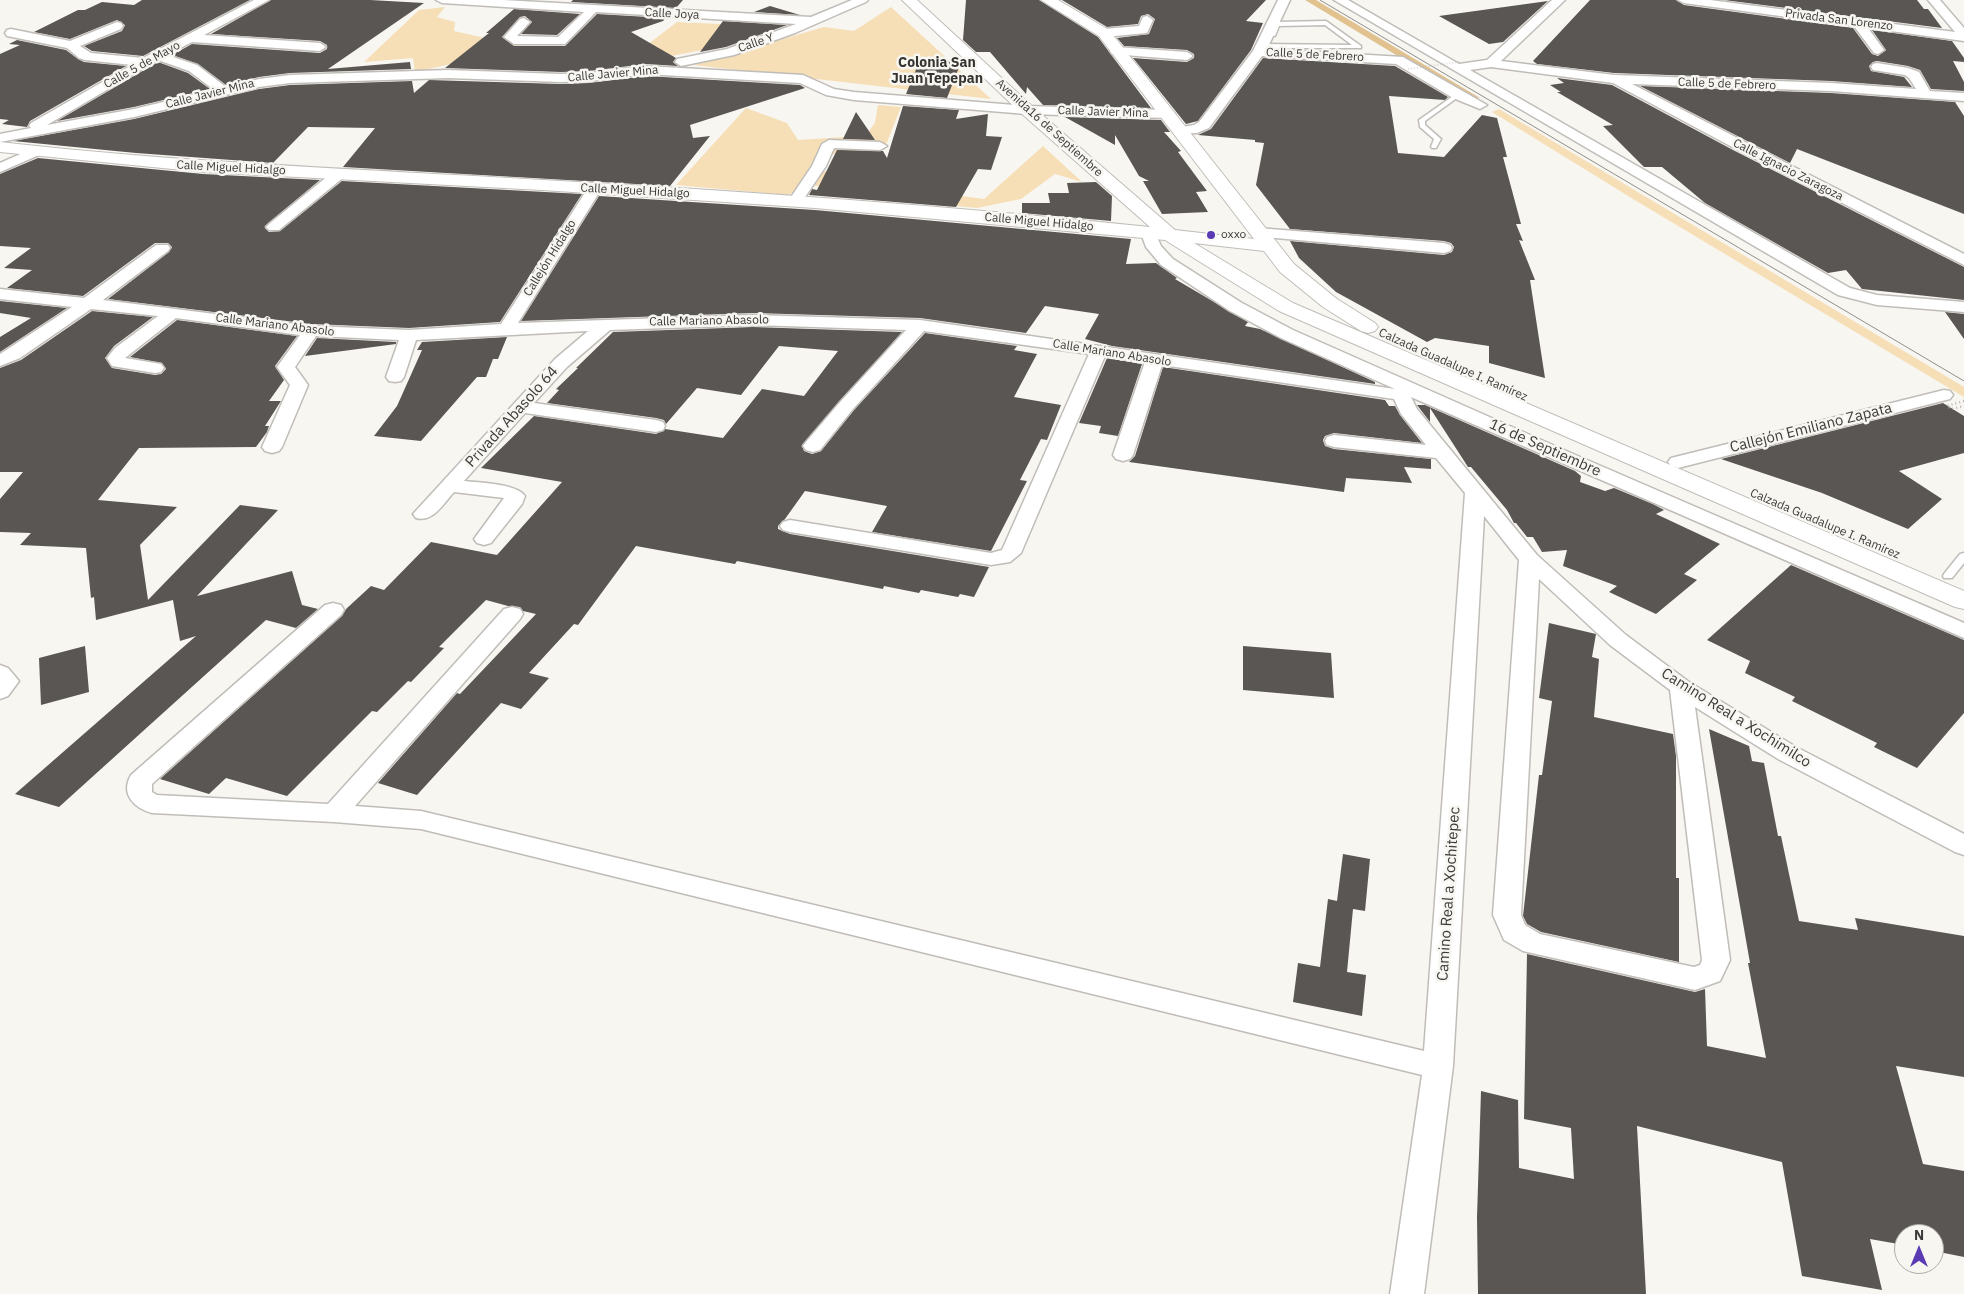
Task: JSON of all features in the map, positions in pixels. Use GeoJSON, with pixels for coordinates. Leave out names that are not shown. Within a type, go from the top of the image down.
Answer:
{"type":"FeatureCollection","features":[{"type":"Feature","properties":{"kind":"main road","name":"Avenida16 de Septiembre"},"geometry":{"type":"LineString","coordinates":[[909,0],[1027,110],[1169,234]]}},
{"type":"Feature","properties":{"kind":"main road","name":"Calzada Guadalupe I. Ramírez"},"geometry":{"type":"LineString","coordinates":[[1048,0],[1104,33],[1116,51],[1168,114],[1287,268],[1330,303],[1377,332],[1956,579]]}},
{"type":"Feature","properties":{"kind":"main road","name":"Calle Miguel Hidalgo"},"geometry":{"type":"LineString","coordinates":[[0,147],[34,152],[219,168],[796,200],[1149,233],[1264,239]]}},
{"type":"Feature","properties":{"kind":"main road","name":"Calzada Guadalupe I. Ramírez"},"geometry":{"type":"LineString","coordinates":[[1169,234],[1185,246],[1286,307],[1964,601]]}},
{"type":"Feature","properties":{"kind":"street","name":"Calle 5 de Mayo"},"geometry":{"type":"LineString","coordinates":[[22,134],[157,55],[263,0]]}},
{"type":"Feature","properties":{"kind":"street","name":"Calle Joya"},"geometry":{"type":"LineString","coordinates":[[442,0],[812,22]]}},
{"type":"Feature","properties":{"kind":"street","name":"Calle Y"},"geometry":{"type":"LineString","coordinates":[[646,70],[730,52],[812,22],[862,0]]}},
{"type":"Feature","properties":{"kind":"street"},"geometry":{"type":"LineString","coordinates":[[1181,131],[1197,129],[1204,125],[1263,48],[1284,0]]}},
{"type":"Feature","properties":{"kind":"street"},"geometry":{"type":"LineString","coordinates":[[1340,0],[1458,65],[1844,292],[1877,300],[1964,307]]}},
{"type":"Feature","properties":{"kind":"street"},"geometry":{"type":"LineString","coordinates":[[1491,64],[1559,0]]}},
{"type":"Feature","properties":{"kind":"street","name":"Privada San Lorenzo"},"geometry":{"type":"LineString","coordinates":[[1684,0],[1964,36]]}},
{"type":"Feature","properties":{"kind":"street"},"geometry":{"type":"LineString","coordinates":[[1934,0],[1964,36]]}},
{"type":"Feature","properties":{"kind":"street"},"geometry":{"type":"LineString","coordinates":[[524,22],[510,37],[514,40],[561,41],[593,9]]}},
{"type":"Feature","properties":{"kind":"street"},"geometry":{"type":"LineString","coordinates":[[1933,18],[1952,20]]}},
{"type":"Feature","properties":{"kind":"street"},"geometry":{"type":"LineString","coordinates":[[1104,33],[1120,32],[1128,29],[1143,30],[1147,20]]}},
{"type":"Feature","properties":{"kind":"street"},"geometry":{"type":"LineString","coordinates":[[1858,23],[1878,50]]}},
{"type":"Feature","properties":{"kind":"street"},"geometry":{"type":"LineString","coordinates":[[72,46],[117,26]]}},
{"type":"Feature","properties":{"kind":"street"},"geometry":{"type":"LineString","coordinates":[[37,37],[54,29]]}},
{"type":"Feature","properties":{"kind":"street"},"geometry":{"type":"LineString","coordinates":[[11,33],[37,37],[72,46],[89,57],[145,62]]}},
{"type":"Feature","properties":{"kind":"street"},"geometry":{"type":"LineString","coordinates":[[192,38],[320,47]]}},
{"type":"Feature","properties":{"kind":"street","name":"Calle 5 de Febrero"},"geometry":{"type":"LineString","coordinates":[[1263,48],[1399,60],[1458,95],[1480,105]]}},
{"type":"Feature","properties":{"kind":"street"},"geometry":{"type":"LineString","coordinates":[[1116,51],[1187,56]]}},
{"type":"Feature","properties":{"kind":"street"},"geometry":{"type":"LineString","coordinates":[[157,55],[193,68],[223,91]]}},
{"type":"Feature","properties":{"kind":"street","name":"Calle 5 de Febrero"},"geometry":{"type":"LineString","coordinates":[[1458,65],[1491,64],[1614,79],[1831,87],[1964,97]]}},
{"type":"Feature","properties":{"kind":"street"},"geometry":{"type":"LineString","coordinates":[[1877,67],[1908,72],[1914,75],[1925,94]]}},
{"type":"Feature","properties":{"kind":"street","name":"Calle Javier Mina"},"geometry":{"type":"LineString","coordinates":[[0,138],[134,113],[259,82],[290,79],[448,74],[561,78],[589,77],[646,70],[707,72],[803,80],[831,92],[854,96],[1027,110],[1168,114]]}},
{"type":"Feature","properties":{"kind":"street","name":"Calle Ignacio Zaragoza"},"geometry":{"type":"LineString","coordinates":[[1614,79],[1964,260]]}},
{"type":"Feature","properties":{"kind":"street"},"geometry":{"type":"LineString","coordinates":[[796,200],[819,166],[829,144],[880,146]]}},
{"type":"Feature","properties":{"kind":"street"},"geometry":{"type":"LineString","coordinates":[[0,168],[34,152]]}},
{"type":"Feature","properties":{"kind":"street"},"geometry":{"type":"LineString","coordinates":[[274,227],[339,174]]}},
{"type":"Feature","properties":{"kind":"street","name":"Callejón Hidalgo"},"geometry":{"type":"LineString","coordinates":[[506,328],[595,188]]}},
{"type":"Feature","properties":{"kind":"street","name":"16 de Septiembre"},"geometry":{"type":"LineString","coordinates":[[1149,233],[1154,247],[1167,262],[1236,307],[1408,392],[1964,631]]}},
{"type":"Feature","properties":{"kind":"street"},"geometry":{"type":"LineString","coordinates":[[1264,239],[1444,248]]}},
{"type":"Feature","properties":{"kind":"street"},"geometry":{"type":"LineString","coordinates":[[0,361],[14,354],[87,304],[162,248]]}},
{"type":"Feature","properties":{"kind":"street","name":"Calle Mariano Abasolo"},"geometry":{"type":"LineString","coordinates":[[0,294],[173,313],[311,331],[409,335],[506,328],[753,320],[920,325],[1388,394],[1408,392]]}},
{"type":"Feature","properties":{"kind":"street"},"geometry":{"type":"LineString","coordinates":[[155,368],[118,362],[116,358],[173,313]]}},
{"type":"Feature","properties":{"kind":"street","name":"Privada Abasolo 64"},"geometry":{"type":"LineString","coordinates":[[423,514],[561,363],[607,324]]}},
{"type":"Feature","properties":{"kind":"street"},"geometry":{"type":"LineString","coordinates":[[813,446],[847,404],[920,325]]}},
{"type":"Feature","properties":{"kind":"street"},"geometry":{"type":"LineString","coordinates":[[272,447],[299,385],[286,367],[311,331]]}},
{"type":"Feature","properties":{"kind":"street"},"geometry":{"type":"LineString","coordinates":[[395,377],[409,335]]}},
{"type":"Feature","properties":{"kind":"street"},"geometry":{"type":"LineString","coordinates":[[790,526],[991,560],[1003,558],[1011,554],[1099,350]]}},
{"type":"Feature","properties":{"kind":"street"},"geometry":{"type":"LineString","coordinates":[[1123,455],[1155,360]]}},
{"type":"Feature","properties":{"kind":"street","name":"Camino Real a Xochimilco"},"geometry":{"type":"LineString","coordinates":[[1408,392],[1408,410],[1530,559],[1618,640],[1681,687],[1787,753],[1964,845]]}},
{"type":"Feature","properties":{"kind":"street","name":"Callejón Emiliano Zapata"},"geometry":{"type":"LineString","coordinates":[[1678,462],[1944,394]]}},
{"type":"Feature","properties":{"kind":"street"},"geometry":{"type":"LineString","coordinates":[[522,407],[656,426]]}},
{"type":"Feature","properties":{"kind":"street"},"geometry":{"type":"LineString","coordinates":[[1334,441],[1442,453]]}},
{"type":"Feature","properties":{"kind":"street"},"geometry":{"type":"LineString","coordinates":[[450,485],[509,493],[515,496],[515,500],[484,538]]}},
{"type":"Feature","properties":{"kind":"street","name":"Camino Real a Xochitepec"},"geometry":{"type":"LineString","coordinates":[[1407,1294],[1438,1066],[1475,493]]}},
{"type":"Feature","properties":{"kind":"street"},"geometry":{"type":"LineString","coordinates":[[1530,559],[1506,914],[1514,932],[1533,943],[1695,979],[1710,973],[1716,960],[1681,687]]}},
{"type":"Feature","properties":{"kind":"street"},"geometry":{"type":"LineString","coordinates":[[333,610],[140,781],[140,796],[152,804],[334,813],[421,820],[1373,1052],[1438,1066]]}},
{"type":"Feature","properties":{"kind":"street"},"geometry":{"type":"LineString","coordinates":[[334,813],[512,614]]}},
{"type":"Feature","properties":{"kind":"street"},"geometry":{"type":"LineString","coordinates":[[0,673],[7,681],[0,691]]}},
{"type":"Feature","properties":{"kind":"lane"},"geometry":{"type":"LineString","coordinates":[[1326,23],[1359,47],[1332,47],[1263,48],[1278,24],[1326,23]]}},
{"type":"Feature","properties":{"kind":"lane"},"geometry":{"type":"LineString","coordinates":[[1434,147],[1438,139],[1422,126],[1422,120],[1458,95]]}},
{"type":"Feature","properties":{"kind":"lane"},"geometry":{"type":"LineString","coordinates":[[1956,579],[1964,556]]}},
{"type":"Feature","properties":{"kind":"path"},"geometry":{"type":"LineString","coordinates":[[1408,69],[1458,65]]}},
{"type":"Feature","properties":{"kind":"path"},"geometry":{"type":"LineString","coordinates":[[1964,401],[1947,406],[1952,409],[1964,406]]}},
{"type":"Feature","properties":{"kind":"shaded area"},"geometry":{"type":"Polygon","coordinates":[[[1305,0],[1316,0],[1480,98],[1464,96],[1305,0]]]}},
{"type":"Feature","properties":{"kind":"shaded area"},"geometry":{"type":"Polygon","coordinates":[[[445,7],[437,17],[455,22],[454,31],[551,53],[630,58],[677,22],[781,27],[728,45],[609,68],[455,63],[415,72],[413,58],[364,62],[419,10],[445,7]]]}},
{"type":"Feature","properties":{"kind":"shaded area"},"geometry":{"type":"Polygon","coordinates":[[[891,7],[991,99],[694,65],[824,27],[854,31],[891,7]]]}},
{"type":"Feature","properties":{"kind":"shaded area"},"geometry":{"type":"Polygon","coordinates":[[[878,105],[901,107],[886,145],[862,147],[857,155],[816,154],[818,170],[932,192],[984,199],[1043,146],[1082,182],[1055,174],[1021,199],[977,208],[880,199],[848,186],[806,186],[788,195],[676,185],[746,108],[787,123],[798,140],[845,137],[869,131],[875,123],[878,105]]]}},
{"type":"Feature","properties":{"kind":"shaded area"},"geometry":{"type":"Polygon","coordinates":[[[1499,109],[1964,387],[1964,397],[1633,199],[1492,112],[1499,109]]]}},
{"type":"Feature","properties":{"kind":"building"},"geometry":{"type":"Polygon","coordinates":[[[142,0],[250,0],[143,56],[92,51],[84,46],[122,31],[125,25],[117,20],[70,39],[34,32],[78,10],[85,10],[102,2],[134,5],[142,0]]]}},
{"type":"Feature","properties":{"kind":"building"},"geometry":{"type":"Polygon","coordinates":[[[271,0],[370,0],[424,3],[328,69],[410,62],[411,69],[290,73],[259,77],[226,85],[198,64],[172,55],[192,44],[320,53],[327,49],[327,45],[320,41],[211,34],[271,0]]]}},
{"type":"Feature","properties":{"kind":"building"},"geometry":{"type":"Polygon","coordinates":[[[573,0],[683,0],[676,8],[571,2],[573,0]]]}},
{"type":"Feature","properties":{"kind":"building"},"geometry":{"type":"Polygon","coordinates":[[[966,0],[1039,0],[1098,37],[1151,108],[1043,105],[1027,87],[1026,94],[990,52],[976,52],[963,40],[966,0]]]}},
{"type":"Feature","properties":{"kind":"building"},"geometry":{"type":"Polygon","coordinates":[[[1062,0],[1266,0],[1246,21],[1263,23],[1251,50],[1198,121],[1186,124],[1133,58],[1187,62],[1194,58],[1194,54],[1187,50],[1124,46],[1117,38],[1149,34],[1155,19],[1148,14],[1141,16],[1138,24],[1107,27],[1062,0]]]}},
{"type":"Feature","properties":{"kind":"building"},"geometry":{"type":"Polygon","coordinates":[[[1590,0],[1676,0],[1684,5],[1853,28],[1872,54],[1878,56],[1886,50],[1872,30],[1952,41],[1964,58],[1964,62],[1953,61],[1964,82],[1964,91],[1931,89],[1920,70],[1877,61],[1869,66],[1871,71],[1904,77],[1912,87],[1831,81],[1614,73],[1537,64],[1533,61],[1590,0]]]}},
{"type":"Feature","properties":{"kind":"building"},"geometry":{"type":"Polygon","coordinates":[[[1724,0],[1917,0],[1924,9],[1928,9],[1942,28],[1724,0]]]}},
{"type":"Feature","properties":{"kind":"building"},"geometry":{"type":"Polygon","coordinates":[[[1548,1],[1503,42],[1489,44],[1439,16],[1548,1]]]}},
{"type":"Feature","properties":{"kind":"building"},"geometry":{"type":"Polygon","coordinates":[[[770,6],[800,15],[754,12],[770,6]]]}},
{"type":"Feature","properties":{"kind":"building"},"geometry":{"type":"Polygon","coordinates":[[[514,9],[580,14],[557,35],[521,34],[532,22],[525,16],[520,17],[502,37],[514,46],[565,46],[597,14],[666,18],[663,21],[631,32],[676,58],[673,62],[678,66],[646,64],[589,71],[561,72],[445,68],[489,33],[486,33],[514,9]]]}},
{"type":"Feature","properties":{"kind":"building"},"geometry":{"type":"Polygon","coordinates":[[[723,21],[787,25],[726,47],[700,52],[723,21]]]}},
{"type":"Feature","properties":{"kind":"building"},"geometry":{"type":"Polygon","coordinates":[[[17,40],[66,50],[84,62],[126,66],[30,121],[27,127],[2,124],[9,120],[0,119],[0,54],[20,45],[9,44],[17,40]]]}},
{"type":"Feature","properties":{"kind":"building"},"geometry":{"type":"Polygon","coordinates":[[[1263,58],[1395,66],[1448,97],[1445,100],[1389,96],[1398,153],[1444,157],[1482,115],[1497,118],[1507,157],[1503,157],[1521,224],[1516,224],[1523,241],[1519,240],[1535,280],[1530,280],[1545,378],[1489,363],[1489,346],[1435,338],[1427,342],[1336,292],[1299,258],[1290,241],[1444,255],[1452,252],[1454,247],[1451,243],[1444,241],[1290,229],[1256,185],[1264,143],[1255,142],[1255,140],[1198,135],[1211,129],[1263,58]]]}},
{"type":"Feature","properties":{"kind":"building"},"geometry":{"type":"Polygon","coordinates":[[[920,60],[961,62],[947,98],[906,94],[920,60]]]}},
{"type":"Feature","properties":{"kind":"building"},"geometry":{"type":"Polygon","coordinates":[[[158,62],[188,73],[210,89],[134,107],[57,121],[158,62]]]}},
{"type":"Feature","properties":{"kind":"building"},"geometry":{"type":"Polygon","coordinates":[[[646,76],[800,85],[805,88],[690,125],[693,138],[710,136],[670,186],[343,167],[375,128],[308,127],[273,163],[136,153],[13,141],[134,119],[259,89],[290,85],[412,81],[414,93],[429,80],[561,84],[589,83],[646,76]]]}},
{"type":"Feature","properties":{"kind":"building"},"geometry":{"type":"Polygon","coordinates":[[[1557,78],[1612,85],[1733,150],[1964,267],[1964,300],[1862,289],[1846,270],[1828,273],[1705,203],[1662,167],[1644,167],[1603,126],[1613,125],[1557,92],[1561,92],[1550,85],[1564,83],[1557,78]]]}},
{"type":"Feature","properties":{"kind":"building"},"geometry":{"type":"Polygon","coordinates":[[[1640,86],[1831,93],[1955,102],[1964,116],[1964,214],[1797,149],[1790,163],[1640,86]]]}},
{"type":"Feature","properties":{"kind":"building"},"geometry":{"type":"Polygon","coordinates":[[[903,106],[959,110],[956,119],[988,114],[986,136],[1002,137],[991,170],[978,169],[956,207],[809,195],[812,189],[817,190],[837,150],[883,151],[887,158],[903,106]]]}},
{"type":"Feature","properties":{"kind":"building"},"geometry":{"type":"Polygon","coordinates":[[[856,112],[875,140],[843,139],[856,112]]]}},
{"type":"Feature","properties":{"kind":"building"},"geometry":{"type":"Polygon","coordinates":[[[1065,117],[1161,120],[1170,132],[1164,132],[1181,151],[1178,152],[1207,191],[1196,192],[1208,212],[1162,214],[1143,181],[1149,181],[1139,176],[1115,135],[1115,145],[1065,117]]]}},
{"type":"Feature","properties":{"kind":"building"},"geometry":{"type":"Polygon","coordinates":[[[38,158],[203,174],[320,180],[265,226],[269,232],[280,231],[342,181],[582,194],[500,322],[409,328],[311,324],[108,299],[169,252],[172,247],[168,243],[155,243],[83,296],[7,288],[32,270],[4,268],[31,248],[0,246],[0,174],[38,158]]]}},
{"type":"Feature","properties":{"kind":"building"},"geometry":{"type":"Polygon","coordinates":[[[1096,182],[1112,196],[1111,221],[1022,213],[1022,203],[1050,203],[1048,193],[1069,193],[1067,183],[1096,182]]]}},
{"type":"Feature","properties":{"kind":"building"},"geometry":{"type":"Polygon","coordinates":[[[599,196],[815,210],[1131,239],[1126,264],[1156,263],[1177,278],[1175,279],[1248,322],[1245,326],[1260,329],[1375,382],[1375,384],[1112,346],[1085,339],[1099,314],[1045,306],[1026,333],[920,318],[753,313],[521,321],[599,196]]]}},
{"type":"Feature","properties":{"kind":"building"},"geometry":{"type":"Polygon","coordinates":[[[0,301],[67,308],[0,352],[0,337],[31,318],[0,313],[0,301]]]}},
{"type":"Feature","properties":{"kind":"building"},"geometry":{"type":"Polygon","coordinates":[[[92,311],[153,317],[114,346],[105,358],[112,368],[155,375],[161,374],[166,369],[162,363],[130,357],[177,320],[297,336],[275,366],[284,380],[269,401],[281,401],[265,426],[269,426],[267,432],[256,447],[139,448],[98,500],[177,507],[140,545],[148,600],[240,505],[278,510],[197,596],[292,571],[302,605],[318,609],[296,628],[266,620],[59,807],[15,794],[196,636],[180,641],[173,600],[96,620],[94,597],[91,598],[86,548],[20,545],[31,533],[0,532],[0,499],[23,472],[0,472],[0,368],[21,360],[92,311]]]}},
{"type":"Feature","properties":{"kind":"building"},"geometry":{"type":"Polygon","coordinates":[[[1945,312],[1964,314],[1964,339],[1945,312]]]}},
{"type":"Feature","properties":{"kind":"building"},"geometry":{"type":"Polygon","coordinates":[[[753,327],[902,332],[802,445],[804,451],[812,454],[821,451],[854,410],[925,333],[1017,346],[1014,350],[1037,354],[1014,397],[1061,405],[1047,440],[1041,439],[1020,480],[1027,481],[991,551],[872,532],[887,506],[805,491],[778,526],[778,529],[790,534],[989,567],[974,597],[960,594],[958,597],[921,590],[919,593],[884,586],[883,589],[737,561],[735,564],[636,546],[578,625],[574,624],[529,673],[549,678],[521,709],[501,703],[417,795],[378,783],[457,693],[460,694],[536,614],[523,611],[520,607],[486,600],[439,647],[444,648],[411,682],[408,681],[377,712],[372,711],[287,796],[226,778],[209,794],[160,779],[342,616],[346,609],[371,586],[384,590],[431,542],[497,555],[562,482],[481,468],[534,416],[656,434],[665,429],[723,438],[762,389],[804,396],[838,351],[779,346],[741,395],[697,388],[666,424],[664,420],[656,418],[547,403],[559,390],[556,389],[613,332],[753,327]]]}},
{"type":"Feature","properties":{"kind":"building"},"geometry":{"type":"Polygon","coordinates":[[[507,337],[498,359],[493,359],[486,377],[477,377],[421,441],[374,436],[397,406],[422,350],[417,350],[422,342],[507,337]]]}},
{"type":"Feature","properties":{"kind":"building"},"geometry":{"type":"Polygon","coordinates":[[[317,338],[396,342],[396,344],[305,356],[317,338]]]}},
{"type":"Feature","properties":{"kind":"building"},"geometry":{"type":"Polygon","coordinates":[[[1107,358],[1142,364],[1118,436],[1099,433],[1101,426],[1079,423],[1107,358]]]}},
{"type":"Feature","properties":{"kind":"building"},"geometry":{"type":"Polygon","coordinates":[[[1163,367],[1385,400],[1389,406],[1395,406],[1422,443],[1334,433],[1325,436],[1323,440],[1325,446],[1334,449],[1431,459],[1431,469],[1404,467],[1412,483],[1346,478],[1344,492],[1129,462],[1135,456],[1163,367]]]}},
{"type":"Feature","properties":{"kind":"building"},"geometry":{"type":"Polygon","coordinates":[[[1943,403],[1964,416],[1964,453],[1899,471],[1942,499],[1908,529],[1822,493],[1721,459],[1943,403]]]}},
{"type":"Feature","properties":{"kind":"building"},"geometry":{"type":"Polygon","coordinates":[[[1417,405],[1425,405],[1575,471],[1581,476],[1580,482],[1605,491],[1614,488],[1653,504],[1664,510],[1656,514],[1720,544],[1684,574],[1697,580],[1656,614],[1609,592],[1617,586],[1563,566],[1567,550],[1542,552],[1533,537],[1527,537],[1514,523],[1507,510],[1471,467],[1468,467],[1430,408],[1430,422],[1417,405]]]}},
{"type":"Feature","properties":{"kind":"building"},"geometry":{"type":"Polygon","coordinates":[[[1791,565],[1964,640],[1964,713],[1917,768],[1874,747],[1877,743],[1792,701],[1795,697],[1745,673],[1750,661],[1707,640],[1791,565]]]}},
{"type":"Feature","properties":{"kind":"building"},"geometry":{"type":"Polygon","coordinates":[[[1549,623],[1596,634],[1592,657],[1599,659],[1594,717],[1673,734],[1676,756],[1676,878],[1679,878],[1679,962],[1541,932],[1527,924],[1523,916],[1539,775],[1542,775],[1552,701],[1539,698],[1549,623]]]}},
{"type":"Feature","properties":{"kind":"building"},"geometry":{"type":"Polygon","coordinates":[[[85,646],[89,692],[41,705],[39,658],[85,646]]]}},
{"type":"Feature","properties":{"kind":"building"},"geometry":{"type":"Polygon","coordinates":[[[1243,646],[1331,653],[1334,698],[1243,690],[1243,646]]]}},
{"type":"Feature","properties":{"kind":"building"},"geometry":{"type":"Polygon","coordinates":[[[1709,729],[1749,746],[1752,761],[1764,763],[1778,836],[1781,836],[1799,921],[1858,930],[1855,918],[1964,936],[1964,1077],[1896,1066],[1923,1164],[1964,1171],[1964,1257],[1944,1253],[1944,1224],[1894,1224],[1894,1243],[1870,1239],[1882,1290],[1802,1276],[1782,1162],[1637,1126],[1646,1294],[1478,1294],[1477,1217],[1481,1091],[1518,1100],[1519,1168],[1574,1179],[1571,1128],[1524,1119],[1527,954],[1695,992],[1705,989],[1707,1046],[1766,1058],[1748,963],[1750,963],[1709,729]]]}},
{"type":"Feature","properties":{"kind":"building"},"geometry":{"type":"Polygon","coordinates":[[[1343,854],[1370,859],[1365,911],[1353,909],[1347,972],[1366,975],[1362,1016],[1293,1002],[1298,963],[1320,967],[1328,899],[1337,901],[1343,854]]]}},
{"type":"Feature","properties":{"kind":"tram line"},"geometry":{"type":"LineString","coordinates":[[1320,0],[1964,381]]}},
{"type":"Feature","properties":{"kind":"place","name":"oxxo"},"geometry":{"type":"Point","coordinates":[1211,235]}},
{"type":"Feature","properties":{"kind":"district","name":"Colonia San Juan Tepepan"},"geometry":{"type":"Point","coordinates":[937,72]}}]}
